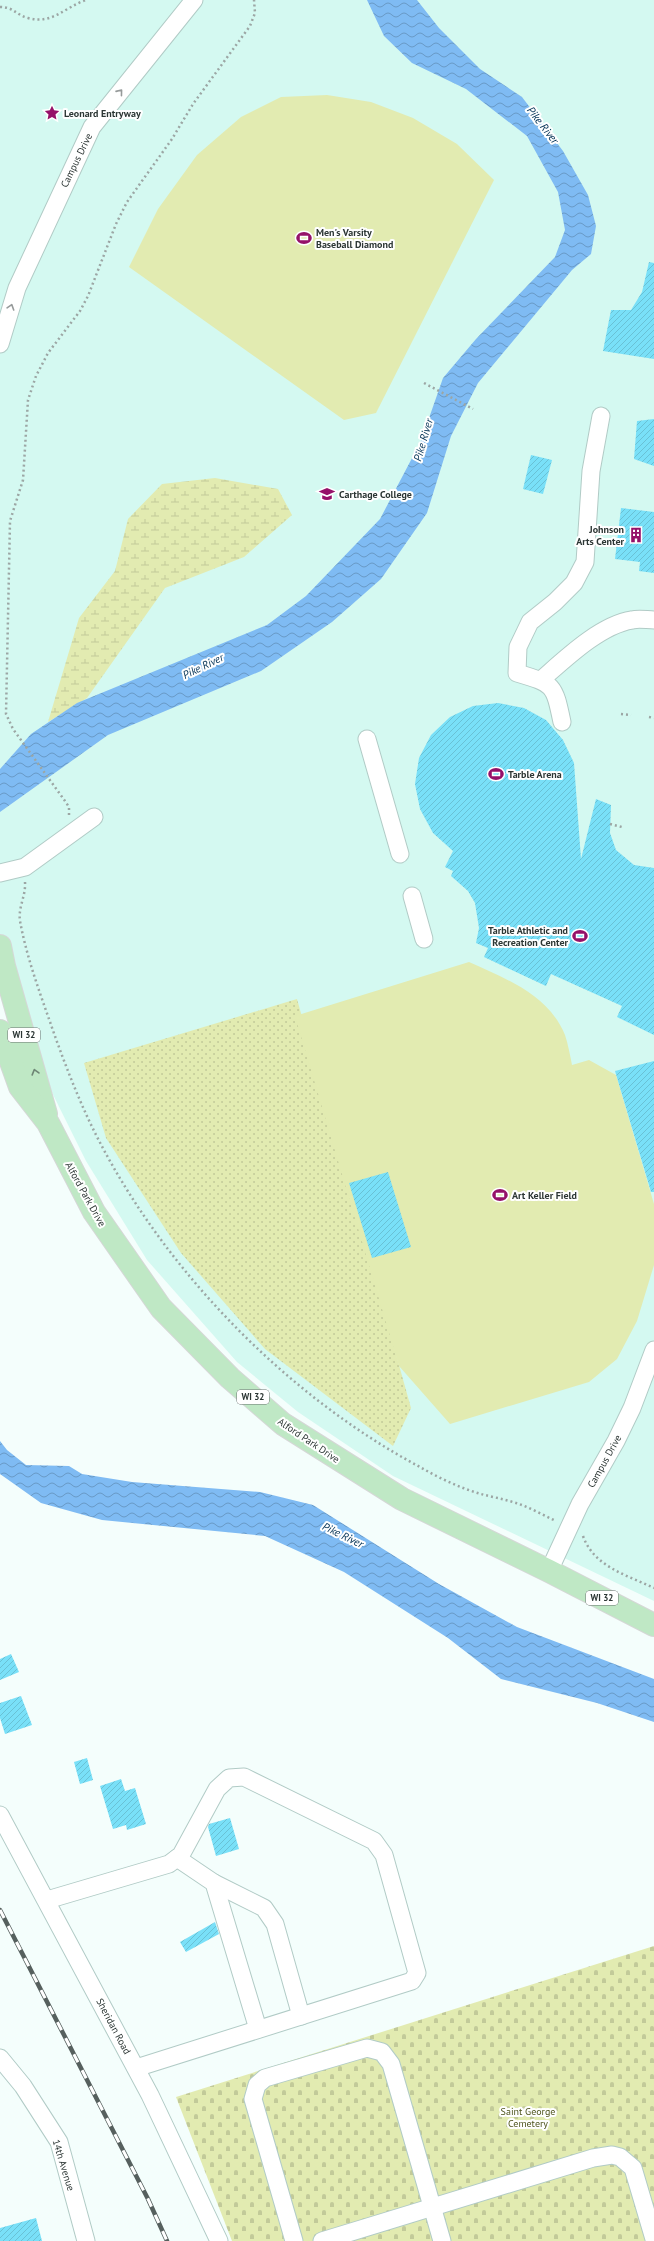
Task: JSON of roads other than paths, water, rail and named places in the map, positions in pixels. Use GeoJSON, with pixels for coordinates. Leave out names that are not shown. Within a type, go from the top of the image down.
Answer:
{"type":"FeatureCollection","features":[{"type":"Feature","properties":{"kind":"main road","name":"Alford Park Drive"},"geometry":{"type":"LineString","coordinates":[[0,946],[4,966],[48,1123]]}},
{"type":"Feature","properties":{"kind":"main road","name":"Alford Park Drive"},"geometry":{"type":"LineString","coordinates":[[0,1031],[20,1087],[48,1123],[94,1212],[161,1308],[230,1378],[284,1424],[402,1499],[550,1571],[654,1625]]}},
{"type":"Feature","properties":{"kind":"street","name":"Campus Drive"},"geometry":{"type":"LineString","coordinates":[[0,344],[17,288],[92,127],[194,0]]}},
{"type":"Feature","properties":{"kind":"street"},"geometry":{"type":"LineString","coordinates":[[562,722],[555,691],[541,680],[517,672],[518,647],[530,622],[555,602],[574,583],[585,562],[591,471],[601,416]]}},
{"type":"Feature","properties":{"kind":"street"},"geometry":{"type":"LineString","coordinates":[[541,680],[567,657],[611,627],[633,620],[654,620]]}},
{"type":"Feature","properties":{"kind":"street"},"geometry":{"type":"LineString","coordinates":[[367,739],[400,854]]}},
{"type":"Feature","properties":{"kind":"street"},"geometry":{"type":"LineString","coordinates":[[0,873],[25,867],[94,817]]}},
{"type":"Feature","properties":{"kind":"street"},"geometry":{"type":"LineString","coordinates":[[412,896],[424,939]]}},
{"type":"Feature","properties":{"kind":"street","name":"Campus Drive"},"geometry":{"type":"LineString","coordinates":[[550,1571],[569,1527],[616,1441],[632,1408],[654,1350]]}},
{"type":"Feature","properties":{"kind":"street"},"geometry":{"type":"LineString","coordinates":[[47,1900],[169,1864],[181,1854],[217,1788],[229,1778],[244,1777],[374,1841],[384,1855],[417,1973],[412,1981],[136,2068]]}},
{"type":"Feature","properties":{"kind":"street","name":"Sheridan Road"},"geometry":{"type":"LineString","coordinates":[[0,1815],[136,2068],[219,2241]]}},
{"type":"Feature","properties":{"kind":"street"},"geometry":{"type":"LineString","coordinates":[[177,1858],[214,1883],[264,1908],[275,1924],[300,2016]]}},
{"type":"Feature","properties":{"kind":"street"},"geometry":{"type":"LineString","coordinates":[[214,1883],[258,2030]]}},
{"type":"Feature","properties":{"kind":"street"},"geometry":{"type":"LineString","coordinates":[[294,2241],[252,2099],[254,2091],[265,2078],[367,2048],[382,2052],[391,2064],[442,2241]]}},
{"type":"Feature","properties":{"kind":"street","name":"14th Avenue"},"geometry":{"type":"LineString","coordinates":[[0,2058],[23,2086],[59,2142],[86,2241]]}},
{"type":"Feature","properties":{"kind":"street"},"geometry":{"type":"LineString","coordinates":[[322,2241],[593,2158],[612,2155],[620,2156],[633,2168],[654,2239]]}},
{"type":"Feature","properties":{"kind":"water","name":"Pike River"},"geometry":{"type":"Polygon","coordinates":[[[367,0],[417,0],[439,28],[480,69],[522,97],[563,151],[588,195],[596,226],[591,254],[572,270],[478,383],[451,436],[427,513],[381,579],[332,622],[261,671],[108,735],[0,812],[0,769],[31,734],[77,703],[267,625],[306,596],[380,519],[421,441],[443,378],[476,339],[555,257],[565,230],[558,192],[527,136],[466,89],[412,63],[384,36],[367,0]]]}},
{"type":"Feature","properties":{"kind":"water","name":"Pike River"},"geometry":{"type":"Polygon","coordinates":[[[0,1441],[7,1450],[26,1465],[69,1466],[82,1474],[132,1482],[260,1492],[313,1505],[439,1584],[517,1627],[654,1679],[654,1722],[597,1703],[501,1679],[448,1638],[344,1572],[265,1536],[102,1520],[41,1503],[0,1474],[0,1441]]]}},
{"type":"Feature","properties":{"kind":"railway"},"geometry":{"type":"LineString","coordinates":[[0,1910],[148,2199],[167,2241]]}},
{"type":"Feature","properties":{"kind":"place","name":"Leonard Entryway"},"geometry":{"type":"Point","coordinates":[52,113]}},
{"type":"Feature","properties":{"kind":"place","name":"Men's Varsity Baseball Diamond"},"geometry":{"type":"Point","coordinates":[304,238]}},
{"type":"Feature","properties":{"kind":"place","name":"Carthage College"},"geometry":{"type":"Point","coordinates":[327,494]}},
{"type":"Feature","properties":{"kind":"place","name":"Johnson Arts Center"},"geometry":{"type":"Point","coordinates":[636,535]}},
{"type":"Feature","properties":{"kind":"place","name":"Tarble Arena"},"geometry":{"type":"Point","coordinates":[496,774]}},
{"type":"Feature","properties":{"kind":"place","name":"Tarble Athletic and Recreation Center"},"geometry":{"type":"Point","coordinates":[580,936]}},
{"type":"Feature","properties":{"kind":"place","name":"Art Keller Field"},"geometry":{"type":"Point","coordinates":[500,1195]}},
{"type":"Feature","properties":{"kind":"park label","name":"Saint George Cemetery"},"geometry":{"type":"Point","coordinates":[528,2116]}}]}
